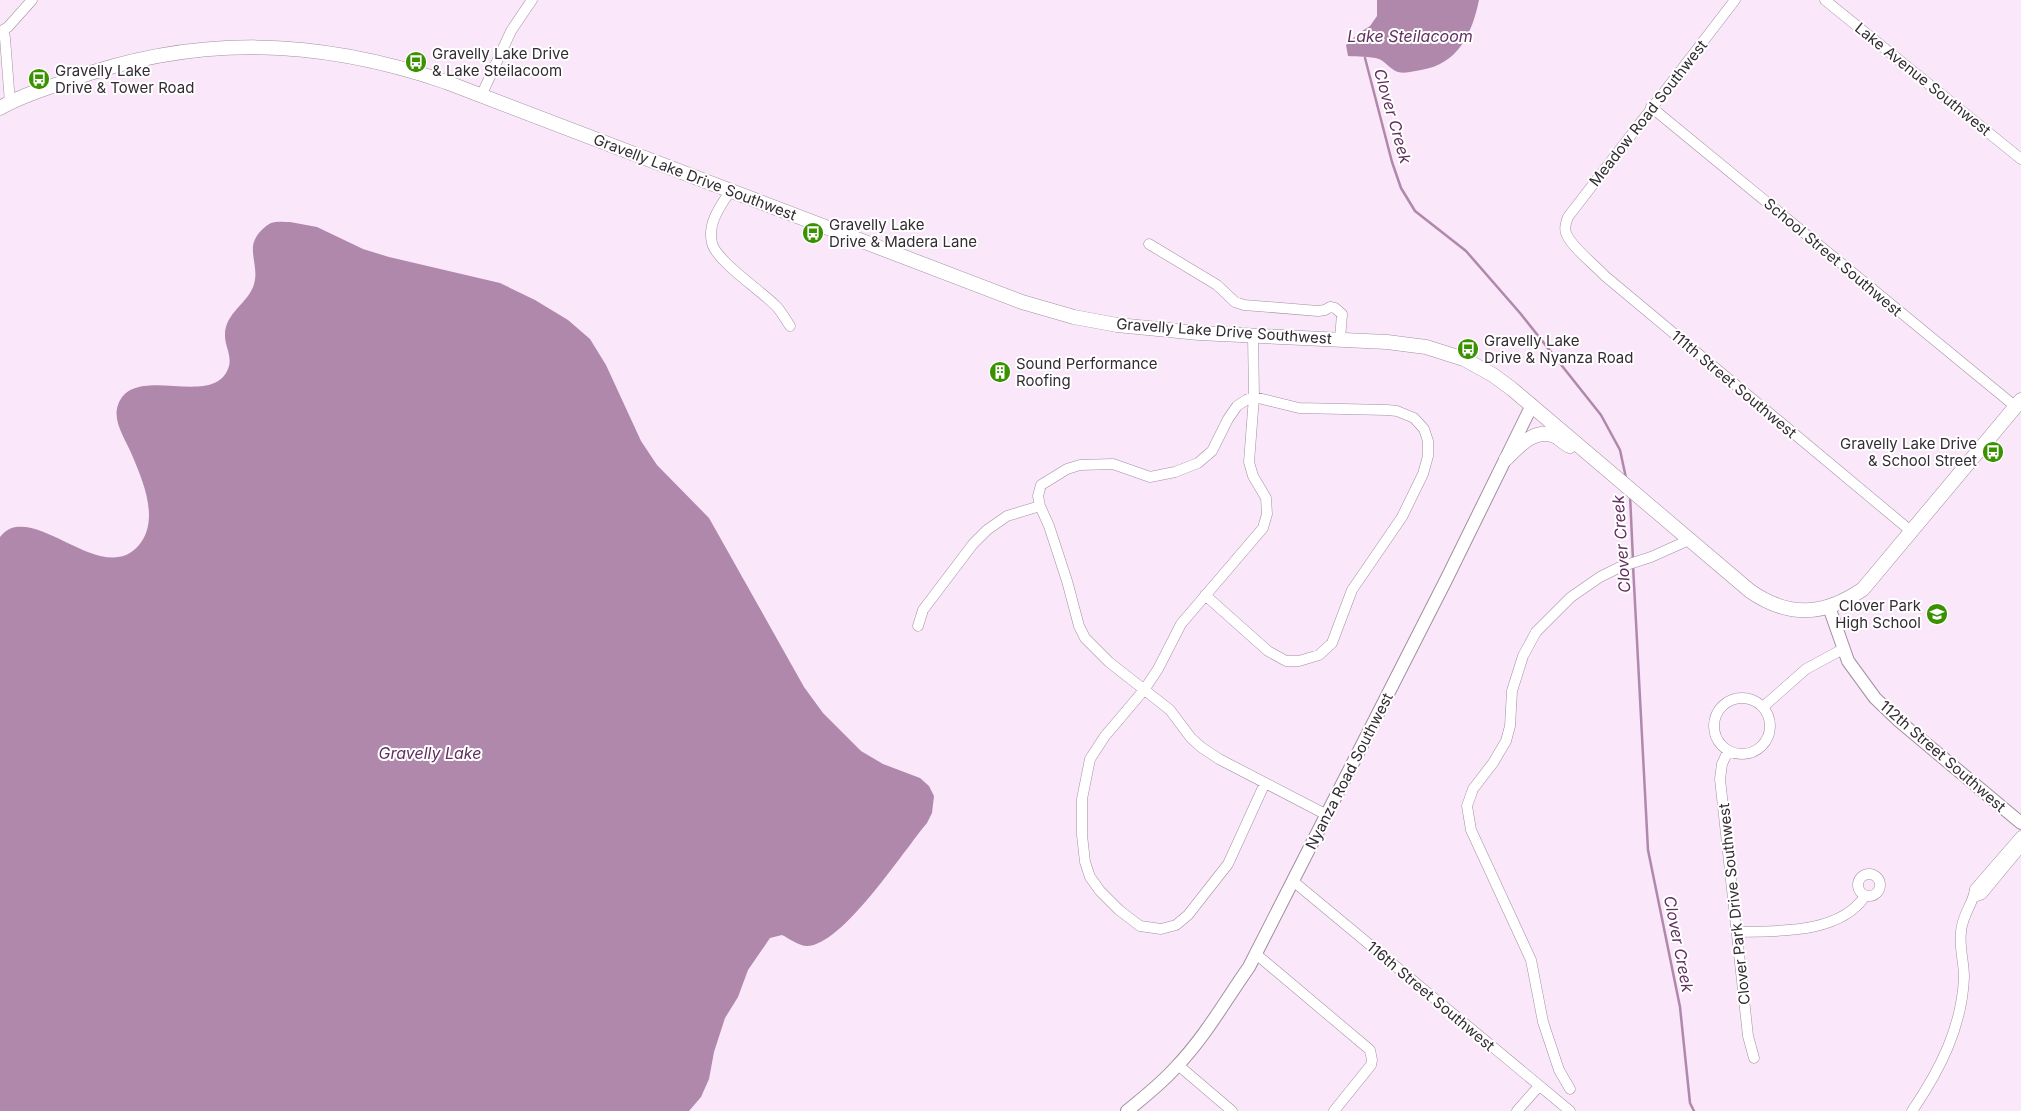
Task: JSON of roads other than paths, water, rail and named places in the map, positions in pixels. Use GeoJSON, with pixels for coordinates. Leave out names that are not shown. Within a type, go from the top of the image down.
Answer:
{"type":"FeatureCollection","features":[{"type":"Feature","properties":{"kind":"main road","name":"Gravelly Lake Drive Southwest"},"geometry":{"type":"LineString","coordinates":[[5,105],[91,72],[128,62],[188,51],[250,47],[318,51],[359,58],[407,69],[731,190],[1022,302],[1074,317],[1117,325],[1252,336],[1340,339],[1397,344],[1445,352],[1464,359],[1493,375],[1532,405],[1750,591],[1777,607],[1799,611],[1829,607],[1864,589],[2018,403]]}},
{"type":"Feature","properties":{"kind":"main road"},"geometry":{"type":"LineString","coordinates":[[1506,459],[1524,442],[1543,433],[1556,436],[1603,465]]}},
{"type":"Feature","properties":{"kind":"street"},"geometry":{"type":"LineString","coordinates":[[5,105],[5,38],[1,30],[8,28],[32,0]]}},
{"type":"Feature","properties":{"kind":"street"},"geometry":{"type":"LineString","coordinates":[[481,96],[511,32],[532,0]]}},
{"type":"Feature","properties":{"kind":"street","name":"Meadow Road Southwest"},"geometry":{"type":"LineString","coordinates":[[1566,228],[1568,217],[1735,0]]}},
{"type":"Feature","properties":{"kind":"street","name":"Lake Avenue Southwest"},"geometry":{"type":"LineString","coordinates":[[1825,0],[2021,159]]}},
{"type":"Feature","properties":{"kind":"street","name":"School Street Southwest"},"geometry":{"type":"LineString","coordinates":[[1651,107],[2018,403]]}},
{"type":"Feature","properties":{"kind":"street"},"geometry":{"type":"LineString","coordinates":[[731,190],[716,214],[712,226],[712,244],[722,258],[777,307],[790,326]]}},
{"type":"Feature","properties":{"kind":"street","name":"111th Street Southwest"},"geometry":{"type":"LineString","coordinates":[[1566,228],[1566,234],[1574,244],[1605,276],[1912,532]]}},
{"type":"Feature","properties":{"kind":"street"},"geometry":{"type":"LineString","coordinates":[[1149,244],[1217,286],[1235,302],[1244,305],[1318,311],[1330,307],[1335,308],[1342,314],[1340,339]]}},
{"type":"Feature","properties":{"kind":"street"},"geometry":{"type":"LineString","coordinates":[[1252,336],[1254,397],[1249,462],[1253,476],[1266,498],[1267,514],[1263,528],[1177,630],[1158,669],[1144,690],[1105,736],[1090,759],[1082,799],[1082,836],[1088,872],[1100,891],[1129,918],[1146,928],[1171,928],[1188,915],[1223,871],[1265,783]]}},
{"type":"Feature","properties":{"kind":"street"},"geometry":{"type":"LineString","coordinates":[[1205,595],[1268,651],[1280,658],[1293,662],[1312,659],[1319,655],[1335,638],[1352,590],[1402,517],[1420,483],[1428,456],[1428,441],[1421,424],[1414,418],[1397,411],[1299,408],[1254,397],[1237,406],[1228,419],[1212,451],[1198,463],[1175,472],[1150,476],[1113,464],[1096,463],[1075,466],[1048,479],[1041,485],[1038,496],[1068,581],[1079,626],[1085,638],[1109,662],[1170,710],[1200,747],[1219,760],[1326,814]]}},
{"type":"Feature","properties":{"kind":"street","name":"Nyanza Road Southwest"},"geometry":{"type":"LineString","coordinates":[[1128,1111],[1164,1080],[1178,1065],[1217,1015],[1256,954],[1532,405]]}},
{"type":"Feature","properties":{"kind":"street"},"geometry":{"type":"LineString","coordinates":[[918,626],[922,610],[973,544],[987,530],[1008,516],[1040,506]]}},
{"type":"Feature","properties":{"kind":"street"},"geometry":{"type":"LineString","coordinates":[[1570,1089],[1559,1070],[1543,1022],[1531,960],[1471,830],[1467,806],[1473,789],[1494,762],[1506,741],[1510,726],[1512,691],[1523,656],[1531,638],[1545,621],[1571,596],[1600,577],[1620,567],[1689,540]]}},
{"type":"Feature","properties":{"kind":"street","name":"112th Street Southwest"},"geometry":{"type":"LineString","coordinates":[[1829,607],[1843,649],[1855,672],[1875,698],[1899,721],[2021,823]]}},
{"type":"Feature","properties":{"kind":"street"},"geometry":{"type":"LineString","coordinates":[[1763,707],[1806,668],[1843,649]]}},
{"type":"Feature","properties":{"kind":"street"},"geometry":{"type":"LineString","coordinates":[[1738,698],[1756,701],[1763,707],[1771,724],[1770,734],[1766,742],[1760,749],[1751,753],[1742,755],[1728,751],[1718,741],[1714,733],[1716,714],[1729,701],[1738,698]]}},
{"type":"Feature","properties":{"kind":"street","name":"Clover Park Drive Southwest"},"geometry":{"type":"LineString","coordinates":[[1728,751],[1722,764],[1720,779],[1748,1036],[1754,1058]]}},
{"type":"Feature","properties":{"kind":"street"},"geometry":{"type":"LineString","coordinates":[[1912,1111],[1945,1056],[1956,1026],[1962,999],[1964,976],[1961,930],[1967,908],[1974,897],[1975,889],[2021,836]]}},
{"type":"Feature","properties":{"kind":"street"},"geometry":{"type":"LineString","coordinates":[[1974,897],[1982,894],[2021,847]]}},
{"type":"Feature","properties":{"kind":"street","name":"116th Street Southwest"},"geometry":{"type":"LineString","coordinates":[[1293,881],[1570,1111]]}},
{"type":"Feature","properties":{"kind":"street"},"geometry":{"type":"LineString","coordinates":[[1737,932],[1774,931],[1833,922],[1850,912],[1865,896]]}},
{"type":"Feature","properties":{"kind":"street"},"geometry":{"type":"LineString","coordinates":[[1256,954],[1366,1046],[1372,1054],[1371,1065],[1368,1070],[1334,1111]]}},
{"type":"Feature","properties":{"kind":"street"},"geometry":{"type":"LineString","coordinates":[[1178,1065],[1232,1111]]}},
{"type":"Feature","properties":{"kind":"street"},"geometry":{"type":"LineString","coordinates":[[1517,1111],[1539,1086]]}},
{"type":"Feature","properties":{"kind":"water","name":"Lake Steilacoom"},"geometry":{"type":"Polygon","coordinates":[[[1377,0],[1479,0],[1467,36],[1454,54],[1434,67],[1404,73],[1395,71],[1379,59],[1348,56],[1346,45],[1370,26],[1377,16],[1377,0]]]}},
{"type":"Feature","properties":{"kind":"water","name":"Gravelly Lake"},"geometry":{"type":"Polygon","coordinates":[[[290,222],[317,227],[363,249],[389,257],[500,283],[535,300],[568,320],[590,339],[606,365],[641,441],[657,465],[709,518],[804,687],[823,713],[861,751],[883,764],[920,778],[929,786],[934,796],[932,813],[927,823],[872,895],[837,931],[821,942],[807,946],[798,944],[782,935],[770,938],[748,970],[738,997],[725,1018],[714,1052],[709,1079],[701,1097],[689,1111],[0,1111],[0,537],[7,530],[16,527],[31,528],[96,555],[111,558],[126,555],[139,545],[145,535],[148,524],[148,500],[141,477],[118,424],[118,405],[126,393],[139,387],[155,385],[190,387],[206,385],[219,380],[229,365],[225,340],[228,321],[247,297],[254,284],[253,246],[255,239],[271,223],[290,222]]]}},
{"type":"Feature","properties":{"kind":"waterway","name":"Clover Creek"},"geometry":{"type":"LineString","coordinates":[[1365,58],[1392,162],[1401,188],[1415,211],[1466,251],[1520,313],[1601,415],[1620,450],[1626,478]]}},
{"type":"Feature","properties":{"kind":"waterway","name":"Clover Creek"},"geometry":{"type":"LineString","coordinates":[[1630,495],[1633,560]]}},
{"type":"Feature","properties":{"kind":"waterway","name":"Clover Creek"},"geometry":{"type":"LineString","coordinates":[[1633,565],[1648,850],[1680,1007],[1690,1103],[1694,1111]]}},
{"type":"Feature","properties":{"kind":"place","name":"Gravelly Lake Drive & Lake Steilacoom"},"geometry":{"type":"Point","coordinates":[416,62]}},
{"type":"Feature","properties":{"kind":"place","name":"Gravelly Lake Drive & Tower Road"},"geometry":{"type":"Point","coordinates":[39,79]}},
{"type":"Feature","properties":{"kind":"place","name":"Gravelly Lake Drive & Madera Lane"},"geometry":{"type":"Point","coordinates":[813,233]}},
{"type":"Feature","properties":{"kind":"place","name":"Gravelly Lake Drive & Nyanza Road"},"geometry":{"type":"Point","coordinates":[1468,349]}},
{"type":"Feature","properties":{"kind":"place","name":"Sound Performance Roofing"},"geometry":{"type":"Point","coordinates":[1000,372]}},
{"type":"Feature","properties":{"kind":"place","name":"Gravelly Lake Drive & School Street"},"geometry":{"type":"Point","coordinates":[1993,452]}},
{"type":"Feature","properties":{"kind":"place","name":"Clover Park High School"},"geometry":{"type":"Point","coordinates":[1937,614]}}]}
